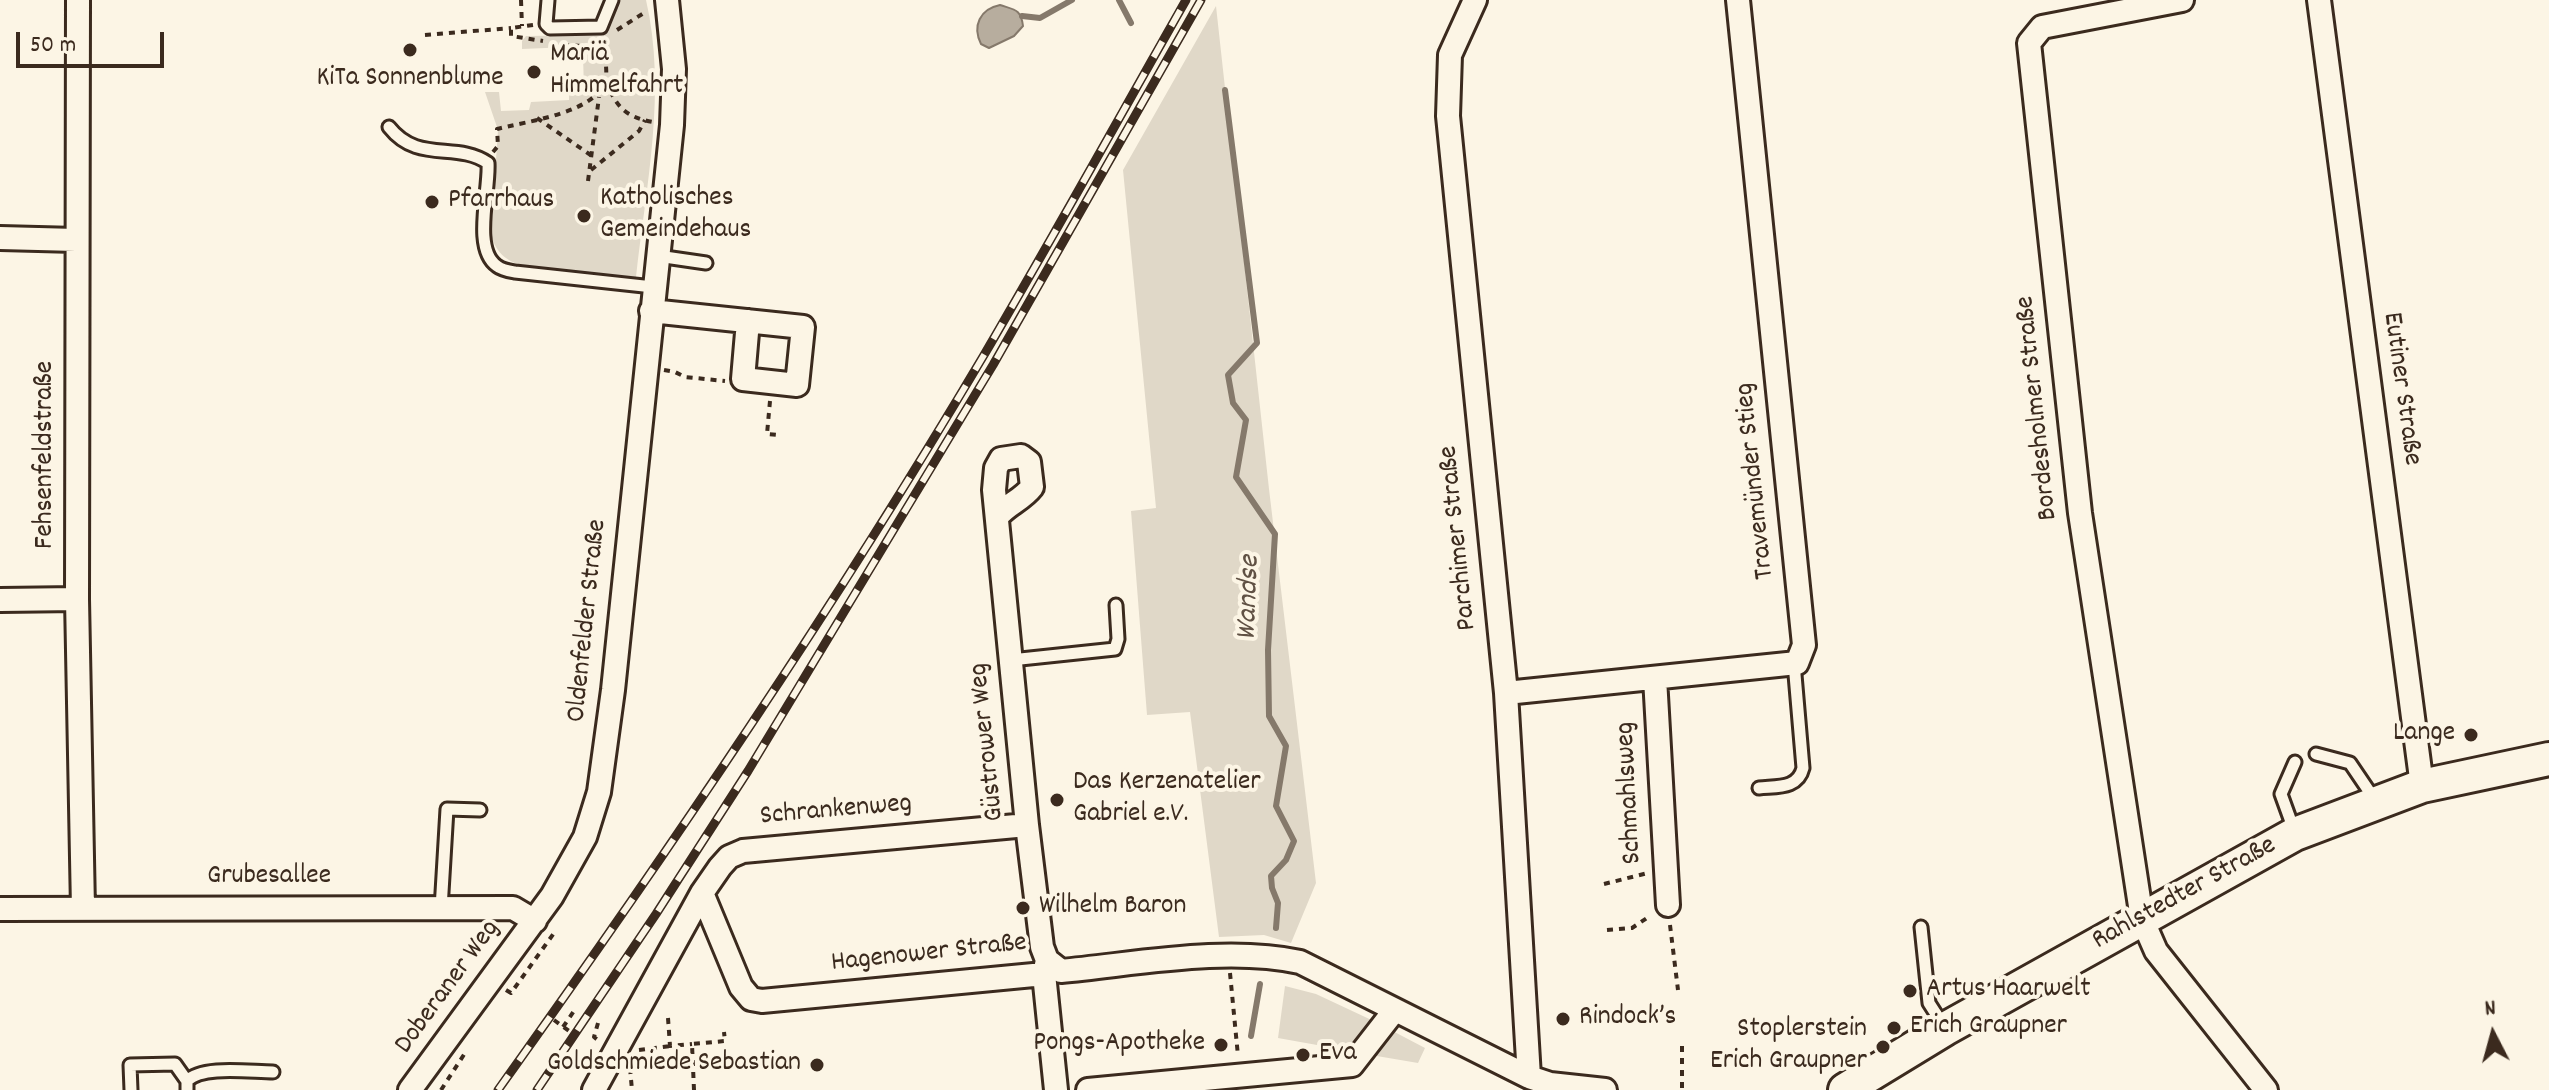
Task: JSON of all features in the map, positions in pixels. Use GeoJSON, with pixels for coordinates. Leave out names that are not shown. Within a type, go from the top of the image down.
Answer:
{"type":"FeatureCollection","features":[{"type":"Feature","properties":{"kind":"main road","name":"Rahlstedter Straße"},"geometry":{"type":"LineString","coordinates":[[1845,1090],[1945,1029],[2295,834],[2422,786],[2549,759]]}},
{"type":"Feature","properties":{"kind":"street","name":"Fehsenfeldstraße"},"geometry":{"type":"LineString","coordinates":[[78,0],[77,599],[83,909]]}},
{"type":"Feature","properties":{"kind":"street","name":"Oldenfelder Straße"},"geometry":{"type":"LineString","coordinates":[[535,921],[574,860],[599,792],[613,690],[672,125],[674,69],[667,0]]}},
{"type":"Feature","properties":{"kind":"street","name":"Parchimer Straße"},"geometry":{"type":"LineString","coordinates":[[1475,0],[1450,55],[1448,116],[1506,693],[1529,1077]]}},
{"type":"Feature","properties":{"kind":"street","name":"Travemünder Stieg"},"geometry":{"type":"LineString","coordinates":[[1738,0],[1804,645],[1797,663],[1794,663]]}},
{"type":"Feature","properties":{"kind":"street","name":"Bordesholmer Straße"},"geometry":{"type":"LineString","coordinates":[[2177,0],[2042,27],[2029,43],[2080,513],[2142,919],[2156,951],[2266,1090]]}},
{"type":"Feature","properties":{"kind":"street","name":"Eutiner Straße"},"geometry":{"type":"LineString","coordinates":[[2319,0],[2422,786]]}},
{"type":"Feature","properties":{"kind":"street"},"geometry":{"type":"LineString","coordinates":[[0,238],[76,240]]}},
{"type":"Feature","properties":{"kind":"street"},"geometry":{"type":"LineString","coordinates":[[651,311],[748,321],[803,327],[797,385],[743,379],[748,321]]}},
{"type":"Feature","properties":{"kind":"street","name":"Güstrower Weg"},"geometry":{"type":"LineString","coordinates":[[998,516],[1027,825],[1046,967],[1056,1090]]}},
{"type":"Feature","properties":{"kind":"street"},"geometry":{"type":"LineString","coordinates":[[0,600],[77,599]]}},
{"type":"Feature","properties":{"kind":"street"},"geometry":{"type":"LineString","coordinates":[[1506,693],[1794,663]]}},
{"type":"Feature","properties":{"kind":"street","name":"Schmahlsweg"},"geometry":{"type":"LineString","coordinates":[[1655,678],[1668,905]]}},
{"type":"Feature","properties":{"kind":"street","name":"Schrankenweg"},"geometry":{"type":"LineString","coordinates":[[594,1090],[702,893],[729,857],[743,851],[1027,825]]}},
{"type":"Feature","properties":{"kind":"street","name":"Hagenower Straße"},"geometry":{"type":"LineString","coordinates":[[702,893],[741,987],[751,999],[813,997],[1046,967],[1061,971],[1229,955],[1259,955],[1300,962],[1529,1077],[1550,1084],[1605,1090]]}},
{"type":"Feature","properties":{"kind":"street","name":"Grubesallee"},"geometry":{"type":"LineString","coordinates":[[0,909],[513,908],[535,921]]}},
{"type":"Feature","properties":{"kind":"street","name":"Doberaner Weg"},"geometry":{"type":"LineString","coordinates":[[410,1090],[535,921]]}},
{"type":"Feature","properties":{"kind":"street"},"geometry":{"type":"LineString","coordinates":[[1088,1090],[1240,1082],[1352,1065],[1394,1011]]}},
{"type":"Feature","properties":{"kind":"lane"},"geometry":{"type":"LineString","coordinates":[[548,0],[546,24],[550,28],[601,27],[612,0]]}},
{"type":"Feature","properties":{"kind":"lane"},"geometry":{"type":"LineString","coordinates":[[389,127],[399,141],[421,150],[486,161],[489,181],[483,231],[485,249],[487,256],[498,267],[515,272],[653,287]]}},
{"type":"Feature","properties":{"kind":"lane"},"geometry":{"type":"LineString","coordinates":[[657,256],[706,263]]}},
{"type":"Feature","properties":{"kind":"lane"},"geometry":{"type":"LineString","coordinates":[[1011,660],[1115,649],[1118,639],[1116,605]]}},
{"type":"Feature","properties":{"kind":"lane"},"geometry":{"type":"LineString","coordinates":[[1759,788],[1796,783],[1801,777],[1803,768],[1794,663]]}},
{"type":"Feature","properties":{"kind":"lane"},"geometry":{"type":"LineString","coordinates":[[2316,754],[2350,763],[2377,803]]}},
{"type":"Feature","properties":{"kind":"lane"},"geometry":{"type":"LineString","coordinates":[[2295,762],[2281,794],[2295,834]]}},
{"type":"Feature","properties":{"kind":"lane"},"geometry":{"type":"LineString","coordinates":[[441,909],[447,809],[480,810]]}},
{"type":"Feature","properties":{"kind":"lane"},"geometry":{"type":"LineString","coordinates":[[1921,927],[1929,1003],[1945,1029]]}},
{"type":"Feature","properties":{"kind":"lane"},"geometry":{"type":"LineString","coordinates":[[131,1090],[130,1065],[175,1064],[187,1086]]}},
{"type":"Feature","properties":{"kind":"lane"},"geometry":{"type":"LineString","coordinates":[[187,1086],[193,1075],[208,1072],[273,1072]]}},
{"type":"Feature","properties":{"kind":"path"},"geometry":{"type":"LineString","coordinates":[[521,0],[522,26]]}},
{"type":"Feature","properties":{"kind":"path"},"geometry":{"type":"LineString","coordinates":[[667,0],[619,28],[604,47],[606,78],[613,99],[628,114],[672,125]]}},
{"type":"Feature","properties":{"kind":"path"},"geometry":{"type":"LineString","coordinates":[[425,35],[511,28]]}},
{"type":"Feature","properties":{"kind":"path"},"geometry":{"type":"LineString","coordinates":[[588,181],[599,94],[606,78]]}},
{"type":"Feature","properties":{"kind":"path"},"geometry":{"type":"LineString","coordinates":[[486,161],[498,146],[497,129],[577,107],[591,102],[599,94]]}},
{"type":"Feature","properties":{"kind":"path"},"geometry":{"type":"LineString","coordinates":[[537,118],[592,156]]}},
{"type":"Feature","properties":{"kind":"path"},"geometry":{"type":"LineString","coordinates":[[590,172],[639,131],[645,120]]}},
{"type":"Feature","properties":{"kind":"path"},"geometry":{"type":"LineString","coordinates":[[646,368],[675,372],[685,377],[735,382],[743,379]]}},
{"type":"Feature","properties":{"kind":"path"},"geometry":{"type":"LineString","coordinates":[[772,382],[767,434],[778,435]]}},
{"type":"Feature","properties":{"kind":"path"},"geometry":{"type":"LineString","coordinates":[[1604,884],[1666,868]]}},
{"type":"Feature","properties":{"kind":"path"},"geometry":{"type":"LineString","coordinates":[[1607,930],[1632,928],[1668,905],[1678,990]]}},
{"type":"Feature","properties":{"kind":"path"},"geometry":{"type":"LineString","coordinates":[[1229,955],[1240,1082]]}},
{"type":"Feature","properties":{"kind":"path"},"geometry":{"type":"LineString","coordinates":[[563,1027],[576,1008]]}},
{"type":"Feature","properties":{"kind":"path"},"geometry":{"type":"LineString","coordinates":[[668,1018],[670,1046]]}},
{"type":"Feature","properties":{"kind":"path"},"geometry":{"type":"LineString","coordinates":[[554,1020],[572,1033]]}},
{"type":"Feature","properties":{"kind":"path"},"geometry":{"type":"LineString","coordinates":[[594,1037],[598,1023]]}},
{"type":"Feature","properties":{"kind":"path"},"geometry":{"type":"LineString","coordinates":[[634,1051],[725,1041],[724,1032]]}},
{"type":"Feature","properties":{"kind":"path"},"geometry":{"type":"LineString","coordinates":[[692,1044],[694,1090]]}},
{"type":"Feature","properties":{"kind":"path"},"geometry":{"type":"LineString","coordinates":[[1682,1046],[1682,1090]]}},
{"type":"Feature","properties":{"kind":"path"},"geometry":{"type":"LineString","coordinates":[[630,1065],[632,1090]]}},
{"type":"Feature","properties":{"kind":"shaded area"},"geometry":{"type":"Polygon","coordinates":[[[621,0],[646,0],[655,69],[653,138],[636,277],[522,266],[502,255],[491,235],[498,130],[485,92],[499,92],[501,111],[529,110],[531,102],[569,100],[569,91],[584,90],[583,55],[569,55],[569,47],[522,49],[522,41],[526,36],[604,35],[621,0]]]}},
{"type":"Feature","properties":{"kind":"shaded area"},"geometry":{"type":"Polygon","coordinates":[[[1000,5],[1019,13],[1023,26],[1014,36],[989,48],[981,44],[978,25],[987,10],[1000,5]]]}},
{"type":"Feature","properties":{"kind":"shaded area"},"geometry":{"type":"Polygon","coordinates":[[[1216,6],[1316,883],[1291,943],[1264,935],[1219,937],[1190,712],[1147,715],[1131,511],[1156,508],[1123,170],[1216,6]]]}},
{"type":"Feature","properties":{"kind":"shaded area"},"geometry":{"type":"Polygon","coordinates":[[[1285,986],[1316,994],[1380,1024],[1356,1052],[1278,1038],[1285,986]]]}},
{"type":"Feature","properties":{"kind":"shaded area"},"geometry":{"type":"Polygon","coordinates":[[[1385,1027],[1425,1048],[1418,1063],[1365,1054],[1385,1027]]]}},
{"type":"Feature","properties":{"kind":"waterway"},"geometry":{"type":"LineString","coordinates":[[1022,16],[1040,18],[1072,0]]}},
{"type":"Feature","properties":{"kind":"waterway","name":"Wandse"},"geometry":{"type":"LineString","coordinates":[[1119,0],[1131,23]]}},
{"type":"Feature","properties":{"kind":"waterway","name":"Wandse"},"geometry":{"type":"LineString","coordinates":[[1225,90],[1257,343],[1228,375],[1233,403],[1246,420],[1236,477],[1275,534],[1268,650],[1269,716],[1286,746],[1276,806],[1294,841],[1286,860],[1271,876],[1278,903],[1276,928]]}},
{"type":"Feature","properties":{"kind":"waterway","name":"Wandse"},"geometry":{"type":"LineString","coordinates":[[1251,1036],[1260,984]]}},
{"type":"Feature","properties":{"kind":"railway"},"geometry":{"type":"LineString","coordinates":[[498,1090],[687,819],[869,543],[984,355],[1186,0]]}},
{"type":"Feature","properties":{"kind":"railway"},"geometry":{"type":"LineString","coordinates":[[537,1090],[748,771],[993,365],[1201,0]]}},
{"type":"Feature","properties":{"kind":"place","name":"KiTa Sonnenblume"},"geometry":{"type":"Point","coordinates":[410,50]}},
{"type":"Feature","properties":{"kind":"place","name":"Mariä Himmelfahrt"},"geometry":{"type":"Point","coordinates":[534,72]}},
{"type":"Feature","properties":{"kind":"place","name":"Pfarrhaus"},"geometry":{"type":"Point","coordinates":[432,202]}},
{"type":"Feature","properties":{"kind":"place","name":"Katholisches Gemeindehaus"},"geometry":{"type":"Point","coordinates":[584,216]}},
{"type":"Feature","properties":{"kind":"place","name":"Lange"},"geometry":{"type":"Point","coordinates":[2471,735]}},
{"type":"Feature","properties":{"kind":"place","name":"Das Kerzenatelier Gabriel e.V."},"geometry":{"type":"Point","coordinates":[1057,800]}},
{"type":"Feature","properties":{"kind":"place","name":"Wilhelm Baron"},"geometry":{"type":"Point","coordinates":[1023,908]}},
{"type":"Feature","properties":{"kind":"place","name":"Artus Haarwelt"},"geometry":{"type":"Point","coordinates":[1910,991]}},
{"type":"Feature","properties":{"kind":"place","name":"Rindock’s"},"geometry":{"type":"Point","coordinates":[1563,1019]}},
{"type":"Feature","properties":{"kind":"place","name":"Erich Graupner"},"geometry":{"type":"Point","coordinates":[1894,1028]}},
{"type":"Feature","properties":{"kind":"place","name":"Pongs-Apotheke"},"geometry":{"type":"Point","coordinates":[1221,1045]}},
{"type":"Feature","properties":{"kind":"place","name":"Stoplerstein Erich Graupner"},"geometry":{"type":"Point","coordinates":[1883,1047]}},
{"type":"Feature","properties":{"kind":"place","name":"Eva"},"geometry":{"type":"Point","coordinates":[1303,1055]}},
{"type":"Feature","properties":{"kind":"place","name":"Goldschmiede Sebastian"},"geometry":{"type":"Point","coordinates":[817,1065]}}]}
